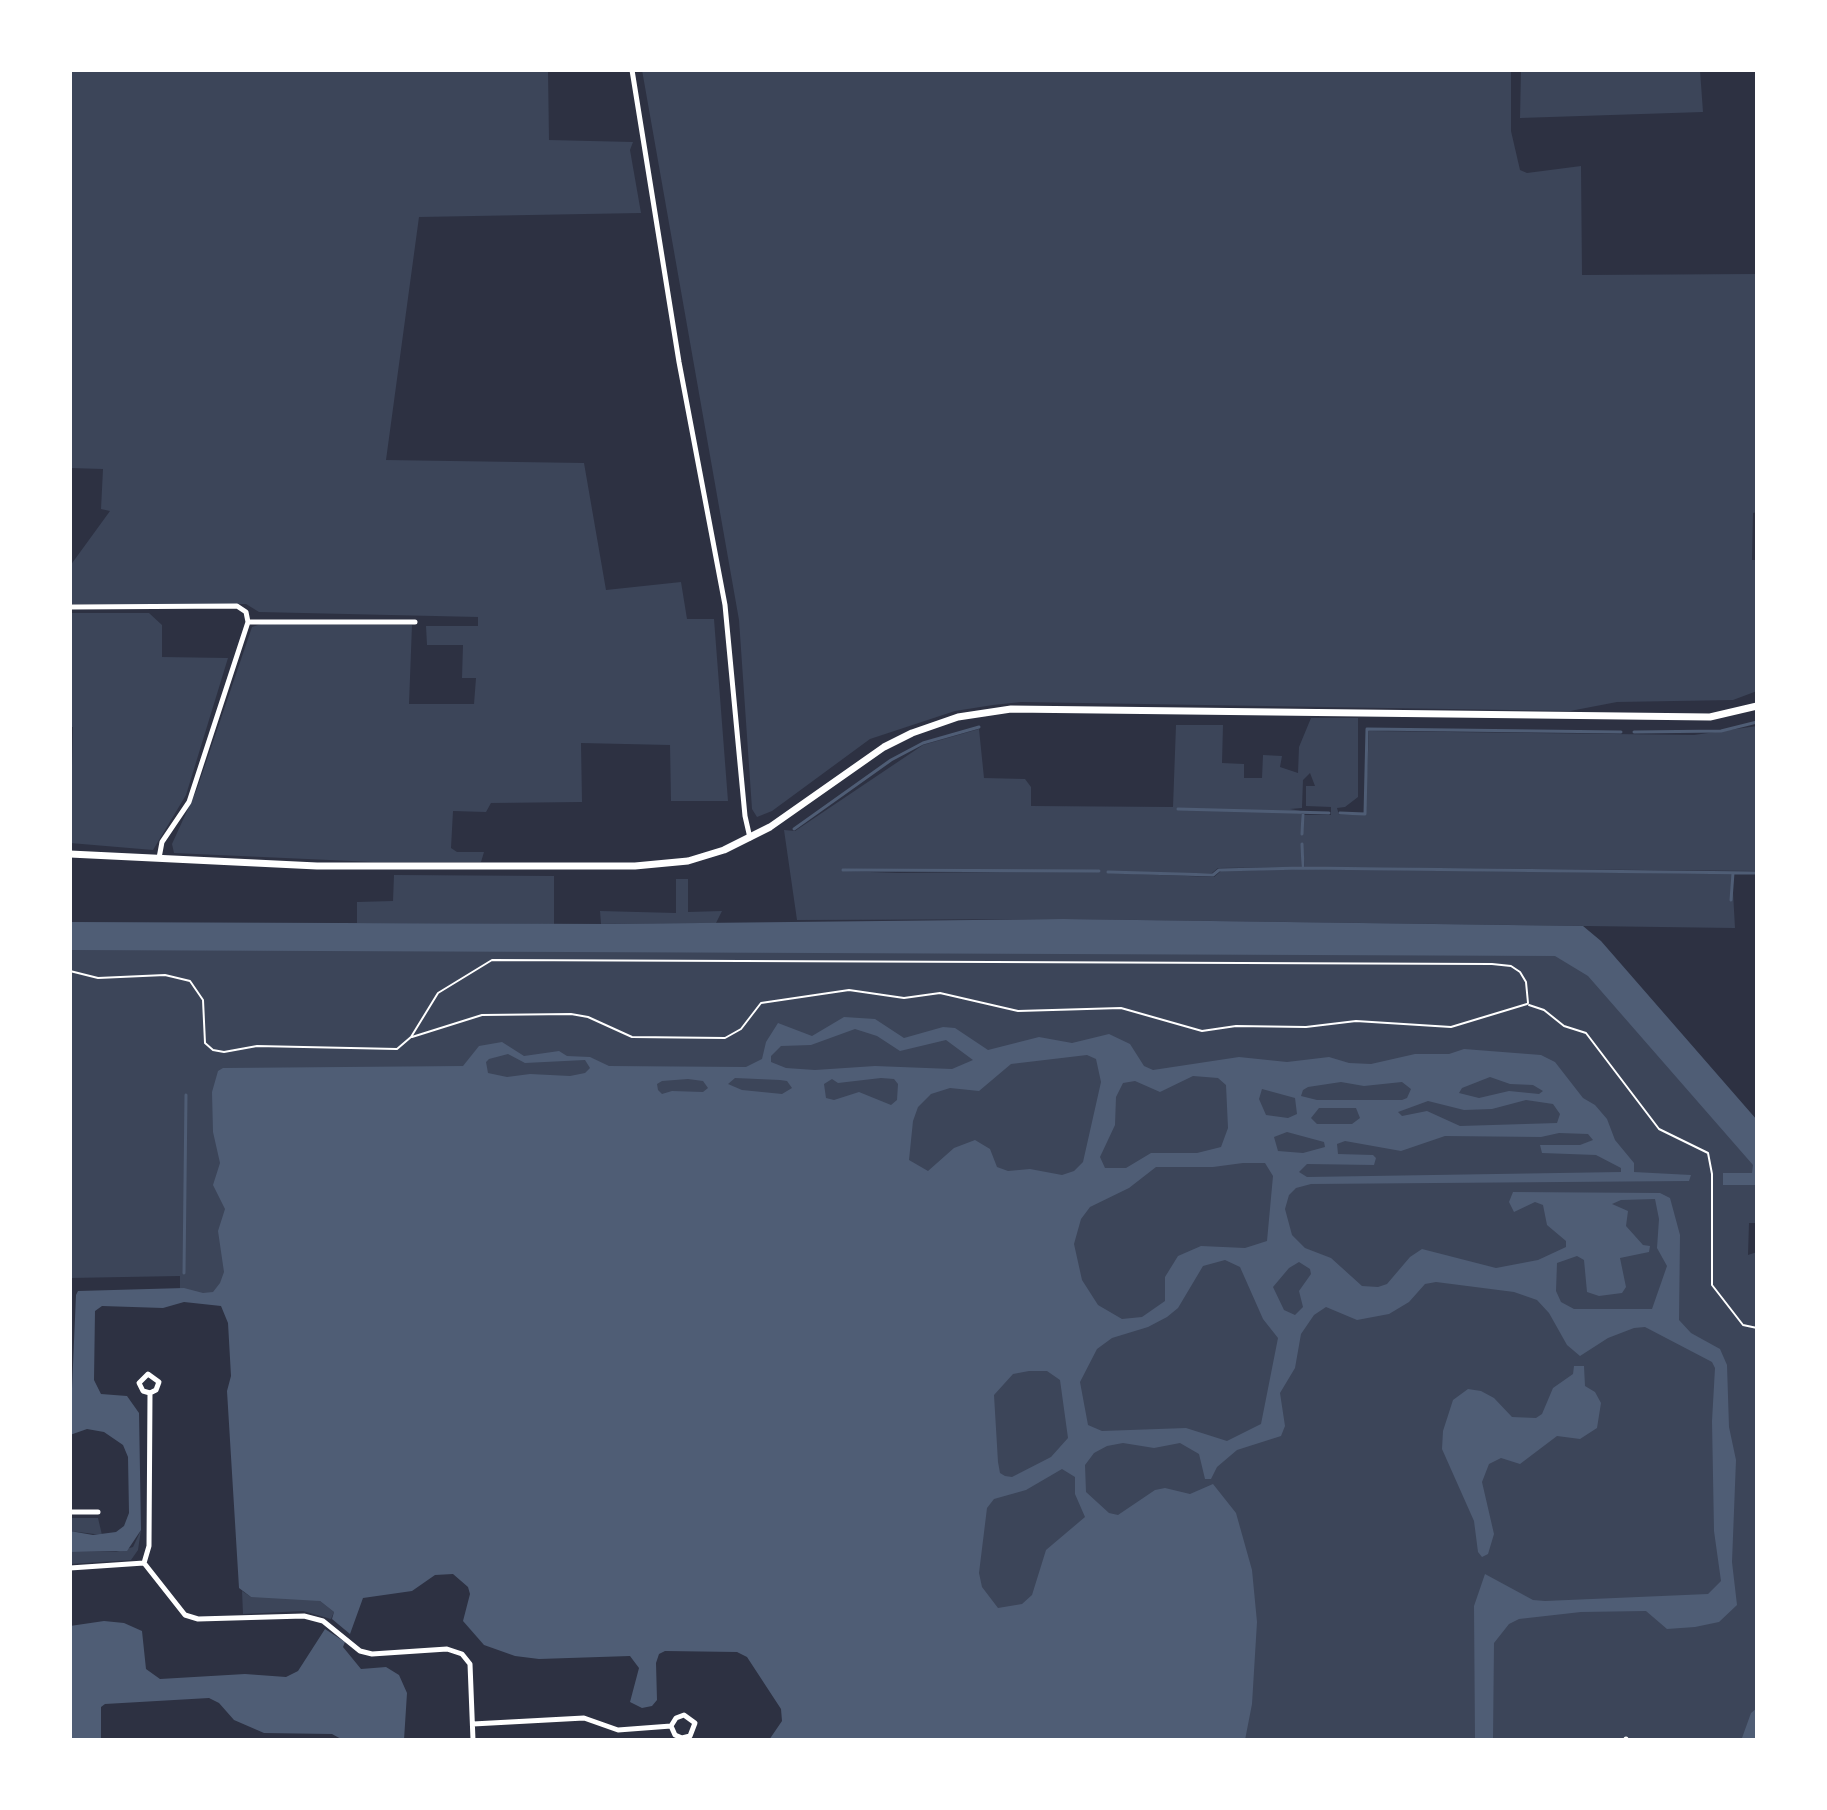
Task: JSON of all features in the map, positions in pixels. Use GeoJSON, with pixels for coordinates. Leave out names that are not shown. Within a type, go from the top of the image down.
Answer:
{"type":"FeatureCollection","features":[{"type":"Feature","properties":{"kind":"street"},"geometry":{"type":"LineString","coordinates":[[632,70],[679,362],[725,605],[745,816],[750,838]]}},
{"type":"Feature","properties":{"kind":"street"},"geometry":{"type":"LineString","coordinates":[[70,607],[237,606],[246,612],[248,622],[189,802],[162,842],[159,858]]}},
{"type":"Feature","properties":{"kind":"street"},"geometry":{"type":"LineString","coordinates":[[248,622],[415,622]]}},
{"type":"Feature","properties":{"kind":"street"},"geometry":{"type":"LineString","coordinates":[[70,854],[317,866],[635,866],[702,858],[750,838],[782,819],[884,747],[941,721],[979,712],[1061,709],[1710,717],[1757,706]]}},
{"type":"Feature","properties":{"kind":"street"},"geometry":{"type":"LineString","coordinates":[[144,1563],[149,1546],[150,1393]]}},
{"type":"Feature","properties":{"kind":"street"},"geometry":{"type":"LineString","coordinates":[[70,1512],[98,1512]]}},
{"type":"Feature","properties":{"kind":"street"},"geometry":{"type":"LineString","coordinates":[[70,1568],[144,1563]]}},
{"type":"Feature","properties":{"kind":"street"},"geometry":{"type":"LineString","coordinates":[[144,1563],[185,1615],[198,1619],[304,1616],[323,1621],[350,1644],[372,1654],[447,1649],[462,1654],[470,1664],[473,1740]]}},
{"type":"Feature","properties":{"kind":"street"},"geometry":{"type":"LineString","coordinates":[[684,1715],[695,1723],[690,1736],[682,1738],[675,1735],[671,1726],[676,1718],[684,1715]]}},
{"type":"Feature","properties":{"kind":"street"},"geometry":{"type":"LineString","coordinates":[[473,1724],[584,1718],[618,1730],[671,1726]]}},
{"type":"Feature","properties":{"kind":"path"},"geometry":{"type":"LineString","coordinates":[[412,1037],[438,993],[492,960],[1492,964],[1511,966],[1520,972],[1525,980],[1528,1003]]}},
{"type":"Feature","properties":{"kind":"path"},"geometry":{"type":"LineString","coordinates":[[70,971],[93,978],[165,975],[190,981],[203,1000],[205,1043],[218,1052],[257,1046],[393,1050],[412,1037],[482,1015],[571,1014],[588,1017],[632,1037],[725,1038],[741,1029],[761,1003],[849,990],[904,998],[940,993],[1018,1011],[1121,1008],[1202,1031],[1236,1026],[1306,1027],[1356,1021],[1451,1027],[1528,1003],[1544,1010],[1564,1026],[1586,1033],[1659,1129],[1708,1153],[1712,1174],[1712,1285],[1743,1325],[1757,1328]]}},
{"type":"Feature","properties":{"kind":"shaded area"},"geometry":{"type":"Polygon","coordinates":[[[70,70],[548,70],[549,140],[633,142],[630,150],[641,213],[419,217],[386,460],[584,463],[606,590],[681,582],[687,619],[714,619],[728,801],[671,801],[670,745],[581,743],[582,802],[491,803],[486,812],[453,811],[451,848],[457,852],[484,852],[481,862],[373,862],[174,853],[172,844],[197,789],[252,627],[261,624],[412,625],[409,704],[474,704],[476,678],[462,678],[463,645],[427,645],[426,626],[478,626],[478,617],[259,612],[246,604],[70,604],[70,566],[110,511],[101,509],[103,469],[70,468],[70,70]]]}},
{"type":"Feature","properties":{"kind":"shaded area"},"geometry":{"type":"Polygon","coordinates":[[[642,70],[1511,70],[1511,131],[1520,170],[1527,173],[1581,166],[1582,275],[1757,274],[1757,512],[1753,513],[1752,560],[1757,560],[1757,691],[1733,700],[1617,702],[1570,711],[1021,702],[993,705],[955,711],[870,739],[772,811],[757,817],[752,809],[739,620],[642,70]]]}},
{"type":"Feature","properties":{"kind":"shaded area"},"geometry":{"type":"Polygon","coordinates":[[[1521,70],[1700,70],[1703,112],[1520,118],[1521,70]]]}},
{"type":"Feature","properties":{"kind":"shaded area"},"geometry":{"type":"Polygon","coordinates":[[[70,613],[149,613],[162,625],[162,657],[228,658],[186,795],[153,850],[70,843],[73,727],[70,727],[70,613]]]}},
{"type":"Feature","properties":{"kind":"shaded area"},"geometry":{"type":"Polygon","coordinates":[[[1311,718],[1358,718],[1358,797],[1345,807],[1337,808],[1339,815],[1365,815],[1369,731],[1694,735],[1757,726],[1757,871],[1305,867],[1302,843],[1301,867],[1218,868],[1212,873],[1107,873],[1214,877],[1221,871],[1303,869],[1732,874],[1735,928],[1063,919],[797,920],[784,830],[795,831],[923,745],[979,729],[984,778],[1025,779],[1031,787],[1031,806],[1173,807],[1176,725],[1223,725],[1222,763],[1244,764],[1244,778],[1262,778],[1263,755],[1282,756],[1280,767],[1298,773],[1299,747],[1311,718]],[[1310,773],[1303,780],[1302,808],[1290,809],[1301,811],[1302,835],[1304,815],[1331,815],[1331,807],[1306,806],[1306,786],[1315,786],[1310,773]],[[842,871],[898,873],[1000,872],[842,871]]]}},
{"type":"Feature","properties":{"kind":"shaded area"},"geometry":{"type":"Polygon","coordinates":[[[394,875],[554,876],[554,924],[357,923],[357,902],[393,901],[394,875]]]}},
{"type":"Feature","properties":{"kind":"shaded area"},"geometry":{"type":"Polygon","coordinates":[[[676,879],[688,879],[688,912],[722,911],[716,923],[601,924],[600,911],[676,913],[676,879]]]}},
{"type":"Feature","properties":{"kind":"shaded area"},"geometry":{"type":"Polygon","coordinates":[[[1063,919],[1583,926],[1601,941],[1757,1120],[1757,1185],[1723,1185],[1723,1173],[1752,1173],[1753,1165],[1588,976],[1555,956],[70,950],[70,922],[609,924],[1063,919]]]}},
{"type":"Feature","properties":{"kind":"shaded area"},"geometry":{"type":"Polygon","coordinates":[[[70,948],[1557,954],[1590,973],[1757,1164],[1753,1185],[1757,1185],[1757,1223],[1749,1223],[1748,1255],[1757,1252],[1757,1740],[1093,1740],[230,1298],[180,1293],[180,1276],[70,1278],[70,948]]]}},
{"type":"Feature","properties":{"kind":"shaded area"},"geometry":{"type":"Polygon","coordinates":[[[844,1017],[875,1019],[904,1038],[943,1027],[955,1028],[988,1050],[1039,1037],[1072,1043],[1109,1034],[1130,1044],[1144,1066],[1153,1070],[1239,1057],[1287,1062],[1329,1057],[1349,1063],[1371,1064],[1415,1054],[1449,1054],[1464,1049],[1541,1055],[1555,1062],[1583,1098],[1595,1105],[1607,1119],[1615,1140],[1634,1163],[1634,1172],[1691,1175],[1689,1181],[1311,1184],[1296,1188],[1289,1195],[1285,1209],[1292,1235],[1305,1248],[1331,1258],[1362,1286],[1378,1287],[1387,1284],[1410,1257],[1422,1249],[1496,1268],[1538,1260],[1566,1247],[1566,1241],[1547,1225],[1543,1205],[1535,1202],[1514,1212],[1509,1202],[1513,1192],[1660,1193],[1670,1198],[1680,1235],[1679,1320],[1691,1333],[1720,1349],[1727,1365],[1729,1427],[1736,1460],[1732,1562],[1737,1605],[1719,1622],[1695,1627],[1667,1629],[1646,1611],[1581,1612],[1519,1619],[1509,1624],[1494,1643],[1493,1740],[1475,1740],[1474,1606],[1485,1574],[1533,1600],[1545,1601],[1708,1594],[1721,1581],[1714,1531],[1712,1421],[1715,1368],[1712,1362],[1645,1327],[1608,1338],[1580,1356],[1567,1345],[1549,1313],[1537,1300],[1514,1292],[1436,1282],[1425,1284],[1409,1302],[1389,1314],[1357,1320],[1326,1307],[1314,1315],[1301,1334],[1295,1368],[1280,1393],[1285,1426],[1281,1436],[1237,1450],[1217,1467],[1211,1479],[1205,1479],[1199,1454],[1180,1443],[1154,1448],[1123,1443],[1107,1446],[1094,1453],[1085,1465],[1086,1492],[1109,1513],[1118,1515],[1155,1490],[1165,1488],[1190,1494],[1213,1484],[1236,1513],[1252,1570],[1257,1622],[1252,1704],[1245,1740],[769,1740],[782,1721],[781,1709],[747,1657],[737,1652],[665,1651],[659,1654],[656,1663],[657,1700],[652,1706],[642,1708],[630,1702],[639,1668],[630,1656],[539,1659],[515,1656],[484,1645],[463,1621],[470,1594],[468,1587],[453,1574],[435,1575],[412,1591],[363,1598],[350,1634],[332,1619],[334,1612],[320,1601],[251,1597],[239,1588],[227,1391],[231,1376],[228,1323],[221,1306],[184,1302],[163,1308],[102,1306],[95,1311],[94,1380],[101,1394],[127,1396],[139,1413],[141,1530],[127,1551],[70,1552],[70,1531],[93,1535],[116,1532],[124,1526],[129,1513],[128,1457],[123,1445],[104,1432],[87,1429],[70,1435],[76,1295],[78,1291],[184,1288],[203,1293],[213,1292],[220,1283],[224,1272],[218,1231],[225,1209],[213,1185],[220,1163],[213,1132],[212,1092],[218,1071],[223,1068],[463,1066],[479,1046],[502,1042],[524,1056],[559,1051],[567,1056],[590,1057],[609,1066],[746,1067],[762,1059],[766,1042],[778,1023],[812,1036],[844,1017]],[[855,1029],[811,1045],[781,1046],[771,1056],[771,1062],[786,1068],[815,1070],[875,1066],[952,1069],[973,1060],[946,1040],[900,1051],[877,1036],[855,1029]],[[508,1054],[489,1059],[486,1062],[488,1073],[507,1077],[530,1074],[570,1076],[585,1073],[590,1068],[585,1060],[525,1063],[508,1054]],[[1087,1055],[1011,1064],[979,1091],[950,1088],[931,1094],[918,1107],[913,1121],[909,1160],[928,1171],[954,1148],[975,1140],[990,1149],[997,1167],[1008,1171],[1030,1169],[1062,1175],[1074,1171],[1083,1162],[1101,1082],[1096,1059],[1087,1055]],[[1193,1076],[1160,1092],[1135,1081],[1123,1083],[1116,1097],[1115,1125],[1100,1157],[1105,1168],[1126,1168],[1151,1153],[1197,1153],[1221,1147],[1228,1128],[1226,1085],[1218,1078],[1193,1076]],[[1490,1077],[1462,1088],[1459,1093],[1479,1098],[1509,1091],[1539,1094],[1543,1091],[1533,1085],[1510,1084],[1490,1077]],[[735,1078],[728,1084],[742,1090],[782,1094],[792,1088],[787,1081],[735,1078]],[[881,1078],[838,1083],[832,1079],[824,1084],[826,1098],[834,1100],[859,1092],[891,1105],[897,1100],[898,1084],[894,1079],[881,1078]],[[662,1081],[657,1084],[662,1094],[672,1091],[703,1092],[708,1088],[703,1081],[662,1081]],[[1341,1082],[1308,1087],[1301,1096],[1317,1100],[1402,1100],[1407,1098],[1411,1089],[1402,1082],[1364,1086],[1341,1082]],[[1262,1089],[1259,1099],[1266,1115],[1288,1118],[1297,1114],[1295,1098],[1262,1089]],[[1526,1100],[1492,1109],[1464,1110],[1428,1101],[1398,1112],[1402,1116],[1427,1111],[1460,1126],[1557,1123],[1560,1114],[1553,1104],[1526,1100]],[[1319,1108],[1311,1118],[1317,1124],[1352,1124],[1360,1118],[1356,1108],[1319,1108]],[[1287,1132],[1274,1137],[1278,1151],[1303,1153],[1325,1147],[1324,1142],[1287,1132]],[[1588,1134],[1445,1136],[1401,1151],[1345,1141],[1337,1144],[1338,1154],[1373,1155],[1376,1158],[1374,1165],[1307,1164],[1299,1172],[1307,1177],[1621,1172],[1621,1168],[1596,1155],[1542,1153],[1540,1145],[1580,1145],[1593,1140],[1588,1134]],[[1265,1163],[1156,1167],[1129,1188],[1090,1207],[1081,1219],[1074,1244],[1082,1280],[1098,1305],[1122,1319],[1142,1317],[1165,1301],[1165,1277],[1178,1256],[1201,1246],[1245,1248],[1267,1241],[1273,1176],[1265,1163]],[[1655,1199],[1621,1200],[1612,1204],[1628,1211],[1626,1226],[1643,1245],[1650,1246],[1649,1252],[1620,1258],[1626,1287],[1622,1293],[1599,1296],[1587,1292],[1584,1260],[1577,1256],[1557,1263],[1556,1291],[1561,1302],[1574,1309],[1652,1309],[1667,1266],[1657,1248],[1659,1219],[1655,1199]],[[1225,1260],[1203,1266],[1178,1308],[1148,1327],[1112,1338],[1097,1349],[1080,1382],[1088,1425],[1102,1431],[1186,1428],[1227,1441],[1261,1424],[1278,1338],[1263,1319],[1240,1267],[1225,1260]],[[1299,1262],[1289,1268],[1273,1287],[1284,1310],[1295,1315],[1303,1307],[1299,1291],[1311,1274],[1310,1269],[1299,1262]],[[1047,1371],[1013,1374],[994,1395],[1000,1473],[1012,1477],[1051,1457],[1068,1438],[1060,1380],[1047,1371]],[[1062,1469],[1026,1490],[994,1499],[987,1508],[979,1573],[982,1587],[998,1608],[1022,1604],[1032,1595],[1046,1550],[1085,1517],[1075,1494],[1075,1477],[1062,1469]]]}},
{"type":"Feature","properties":{"kind":"shaded area"},"geometry":{"type":"Polygon","coordinates":[[[1574,1366],[1584,1366],[1585,1386],[1595,1392],[1601,1403],[1597,1428],[1580,1439],[1557,1436],[1520,1464],[1501,1458],[1489,1464],[1482,1482],[1494,1534],[1488,1554],[1482,1557],[1478,1552],[1474,1521],[1442,1449],[1443,1431],[1453,1400],[1468,1389],[1481,1391],[1494,1398],[1512,1417],[1536,1418],[1542,1414],[1553,1388],[1573,1374],[1574,1366]]]}},
{"type":"Feature","properties":{"kind":"shaded area"},"geometry":{"type":"Polygon","coordinates":[[[70,1518],[98,1518],[102,1535],[70,1531],[70,1518]]]}},
{"type":"Feature","properties":{"kind":"shaded area"},"geometry":{"type":"Polygon","coordinates":[[[141,1530],[138,1550],[131,1560],[70,1564],[70,1552],[116,1552],[133,1547],[141,1530]]]}},
{"type":"Feature","properties":{"kind":"shaded area"},"geometry":{"type":"Polygon","coordinates":[[[242,1591],[251,1597],[308,1597],[320,1601],[334,1612],[331,1619],[303,1611],[243,1614],[242,1591]]]}},
{"type":"Feature","properties":{"kind":"shaded area"},"geometry":{"type":"Polygon","coordinates":[[[104,1621],[124,1623],[142,1631],[146,1669],[160,1679],[245,1674],[286,1677],[298,1671],[325,1629],[345,1642],[343,1647],[361,1669],[386,1667],[399,1675],[407,1693],[404,1740],[343,1740],[332,1734],[264,1733],[234,1720],[219,1703],[209,1698],[105,1704],[101,1707],[101,1740],[70,1740],[70,1626],[104,1621]]]}},
{"type":"Feature","properties":{"kind":"shaded area"},"geometry":{"type":"Polygon","coordinates":[[[1757,1708],[1757,1740],[1700,1740],[1742,1738],[1751,1713],[1757,1708]]]}},
{"type":"Feature","properties":{"kind":"waterway"},"geometry":{"type":"LineString","coordinates":[[1634,732],[1721,731],[1757,722]]}},
{"type":"Feature","properties":{"kind":"waterway"},"geometry":{"type":"LineString","coordinates":[[794,829],[891,760],[923,743],[979,727]]}},
{"type":"Feature","properties":{"kind":"waterway"},"geometry":{"type":"LineString","coordinates":[[1340,813],[1365,814],[1367,729],[1621,732]]}},
{"type":"Feature","properties":{"kind":"waterway"},"geometry":{"type":"LineString","coordinates":[[1178,809],[1329,813]]}},
{"type":"Feature","properties":{"kind":"waterway"},"geometry":{"type":"LineString","coordinates":[[1302,834],[1303,813]]}},
{"type":"Feature","properties":{"kind":"waterway"},"geometry":{"type":"LineString","coordinates":[[1302,844],[1303,868]]}},
{"type":"Feature","properties":{"kind":"waterway"},"geometry":{"type":"LineString","coordinates":[[1108,872],[1213,875],[1219,870],[1303,868],[1757,873]]}},
{"type":"Feature","properties":{"kind":"waterway"},"geometry":{"type":"LineString","coordinates":[[843,870],[1099,871]]}},
{"type":"Feature","properties":{"kind":"waterway"},"geometry":{"type":"LineString","coordinates":[[1731,900],[1733,873]]}},
{"type":"Feature","properties":{"kind":"waterway"},"geometry":{"type":"LineString","coordinates":[[184,1273],[186,1095]]}}]}
